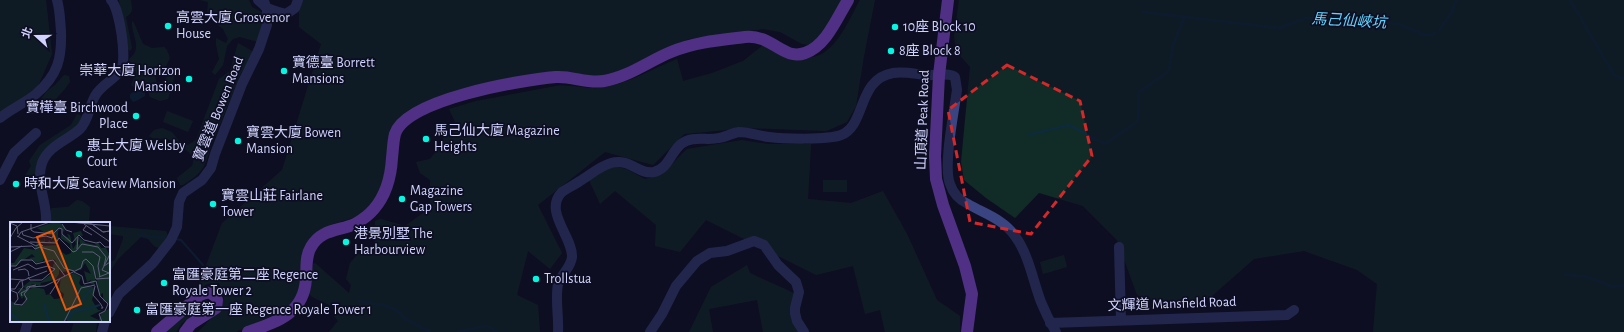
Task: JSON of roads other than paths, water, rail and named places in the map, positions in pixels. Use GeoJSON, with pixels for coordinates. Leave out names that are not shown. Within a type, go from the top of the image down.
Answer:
{"type":"FeatureCollection","features":[{"type":"Feature","properties":{"kind":"main road"},"geometry":{"type":"LineString","coordinates":[[248,332],[282,320],[296,307],[306,286],[307,255],[310,247],[318,237],[330,231],[351,226],[360,221],[377,205],[384,194],[389,179],[395,133],[401,124],[411,116],[457,96],[484,89],[556,77],[567,77],[592,82],[608,80],[623,75],[670,52],[702,43],[754,36],[769,41],[787,52],[802,54],[815,48],[824,39],[848,0]]}},
{"type":"Feature","properties":{"kind":"main road","name":"山頂道 Peak Road"},"geometry":{"type":"LineString","coordinates":[[948,0],[939,75],[935,156],[936,179],[943,205],[965,266],[972,294],[967,332]]}},
{"type":"Feature","properties":{"kind":"main road"},"geometry":{"type":"LineString","coordinates":[[157,332],[200,295],[208,292],[214,294],[217,300],[216,308],[209,314],[191,324],[185,332]]}},
{"type":"Feature","properties":{"kind":"street"},"geometry":{"type":"LineString","coordinates":[[46,222],[46,211],[40,182],[42,164],[52,149],[84,125],[92,102],[99,89],[116,75],[123,66],[124,53],[118,12],[111,0]]}},
{"type":"Feature","properties":{"kind":"street"},"geometry":{"type":"LineString","coordinates":[[258,0],[267,8],[286,14],[295,8],[298,0]]}},
{"type":"Feature","properties":{"kind":"street","name":"寶雲道 Bowen Road"},"geometry":{"type":"LineString","coordinates":[[110,311],[119,294],[153,263],[172,237],[177,227],[181,197],[183,193],[202,180],[211,168],[242,84],[259,49],[267,25],[267,10],[263,0]]}},
{"type":"Feature","properties":{"kind":"street"},"geometry":{"type":"LineString","coordinates":[[0,118],[36,94],[48,82],[56,70],[60,58],[61,44],[60,3]]}},
{"type":"Feature","properties":{"kind":"street"},"geometry":{"type":"LineString","coordinates":[[558,332],[558,283],[572,258],[571,248],[557,212],[558,200],[566,190],[601,167],[611,163],[626,162],[645,171],[657,171],[664,166],[681,144],[694,139],[718,138],[739,132],[784,138],[830,137],[841,135],[852,127],[869,90],[880,78],[890,73],[953,75],[957,80],[948,163],[948,175],[951,188],[962,201],[995,218],[1013,233],[1022,249],[1041,303],[1056,332]]}},
{"type":"Feature","properties":{"kind":"street"},"geometry":{"type":"LineString","coordinates":[[0,180],[14,153],[36,133]]}},
{"type":"Feature","properties":{"kind":"street"},"geometry":{"type":"LineString","coordinates":[[650,332],[662,314],[676,286],[697,261],[710,253],[738,248],[754,241],[764,245],[780,268],[796,282],[799,292],[795,313],[797,321],[804,332]]}},
{"type":"Feature","properties":{"kind":"street"},"geometry":{"type":"LineString","coordinates":[[1119,247],[1121,320]]}},
{"type":"Feature","properties":{"kind":"street","name":"文輝道 Mansfield Road"},"geometry":{"type":"LineString","coordinates":[[1050,322],[1287,315],[1294,310]]}},
{"type":"Feature","properties":{"kind":"street"},"geometry":{"type":"LineString","coordinates":[[25,332],[28,322]]}},
{"type":"Feature","properties":{"kind":"street"},"geometry":{"type":"LineString","coordinates":[[102,332],[105,322]]}},
{"type":"Feature","properties":{"kind":"water"},"geometry":{"type":"Polygon","coordinates":[[[139,88],[145,90],[145,96],[133,102],[130,98],[130,94],[139,88]]]}},
{"type":"Feature","properties":{"kind":"waterway","name":"馬己仙峽坑"},"geometry":{"type":"LineString","coordinates":[[1439,30],[1453,11],[1454,4],[1457,0]]}},
{"type":"Feature","properties":{"kind":"waterway"},"geometry":{"type":"LineString","coordinates":[[1570,0],[1614,75],[1624,79]]}},
{"type":"Feature","properties":{"kind":"waterway","name":"馬己仙峽坑"},"geometry":{"type":"LineString","coordinates":[[1143,12],[1279,28],[1306,18],[1368,21],[1399,24],[1424,35],[1436,33]]}},
{"type":"Feature","properties":{"kind":"waterway"},"geometry":{"type":"LineString","coordinates":[[1028,135],[1069,125],[1105,144],[1138,121],[1139,92],[1169,71],[1173,45],[1185,16]]}},
{"type":"Feature","properties":{"kind":"waterway"},"geometry":{"type":"LineString","coordinates":[[138,235],[168,238]]}},
{"type":"Feature","properties":{"kind":"waterway"},"geometry":{"type":"LineString","coordinates":[[174,239],[181,240],[203,265]]}},
{"type":"Feature","properties":{"kind":"waterway"},"geometry":{"type":"LineString","coordinates":[[1564,275],[1585,276],[1614,287],[1624,285]]}},
{"type":"Feature","properties":{"kind":"waterway"},"geometry":{"type":"LineString","coordinates":[[359,301],[383,305],[397,310],[404,318],[430,332]]}},
{"type":"Feature","properties":{"kind":"waterway"},"geometry":{"type":"LineString","coordinates":[[457,332],[487,326],[497,332]]}},
{"type":"Feature","properties":{"kind":"place","name":"高雲大廈 Grosvenor House"},"geometry":{"type":"Point","coordinates":[168,26]}},
{"type":"Feature","properties":{"kind":"place","name":"10座 Block 10"},"geometry":{"type":"Point","coordinates":[895,27]}},
{"type":"Feature","properties":{"kind":"place","name":"8座 Block 8"},"geometry":{"type":"Point","coordinates":[891,51]}},
{"type":"Feature","properties":{"kind":"place","name":"寶德臺 Borrett Mansions"},"geometry":{"type":"Point","coordinates":[284,71]}},
{"type":"Feature","properties":{"kind":"place","name":"崇華大廈 Horizon Mansion"},"geometry":{"type":"Point","coordinates":[189,79]}},
{"type":"Feature","properties":{"kind":"place","name":"寶樺臺 Birchwood Place"},"geometry":{"type":"Point","coordinates":[136,116]}},
{"type":"Feature","properties":{"kind":"place","name":"馬己仙大廈 Magazine Heights"},"geometry":{"type":"Point","coordinates":[426,139]}},
{"type":"Feature","properties":{"kind":"place","name":"寶雲大廈 Bowen Mansion"},"geometry":{"type":"Point","coordinates":[238,141]}},
{"type":"Feature","properties":{"kind":"place","name":"惠士大廈 Welsby Court"},"geometry":{"type":"Point","coordinates":[79,154]}},
{"type":"Feature","properties":{"kind":"place","name":"時和大廈 Seaview Mansion"},"geometry":{"type":"Point","coordinates":[16,184]}},
{"type":"Feature","properties":{"kind":"place","name":"Magazine Gap Towers"},"geometry":{"type":"Point","coordinates":[402,199]}},
{"type":"Feature","properties":{"kind":"place","name":"寶雲山莊 Fairlane Tower"},"geometry":{"type":"Point","coordinates":[213,204]}},
{"type":"Feature","properties":{"kind":"place","name":"港景別墅 The Harbourview"},"geometry":{"type":"Point","coordinates":[346,242]}},
{"type":"Feature","properties":{"kind":"place","name":"Trollstua"},"geometry":{"type":"Point","coordinates":[536,279]}},
{"type":"Feature","properties":{"kind":"place","name":"富匯豪庭第二座 Regence Royale Tower 2"},"geometry":{"type":"Point","coordinates":[164,283]}},
{"type":"Feature","properties":{"kind":"place","name":"富匯豪庭第一座 Regence Royale Tower 1"},"geometry":{"type":"Point","coordinates":[137,310]}}]}
